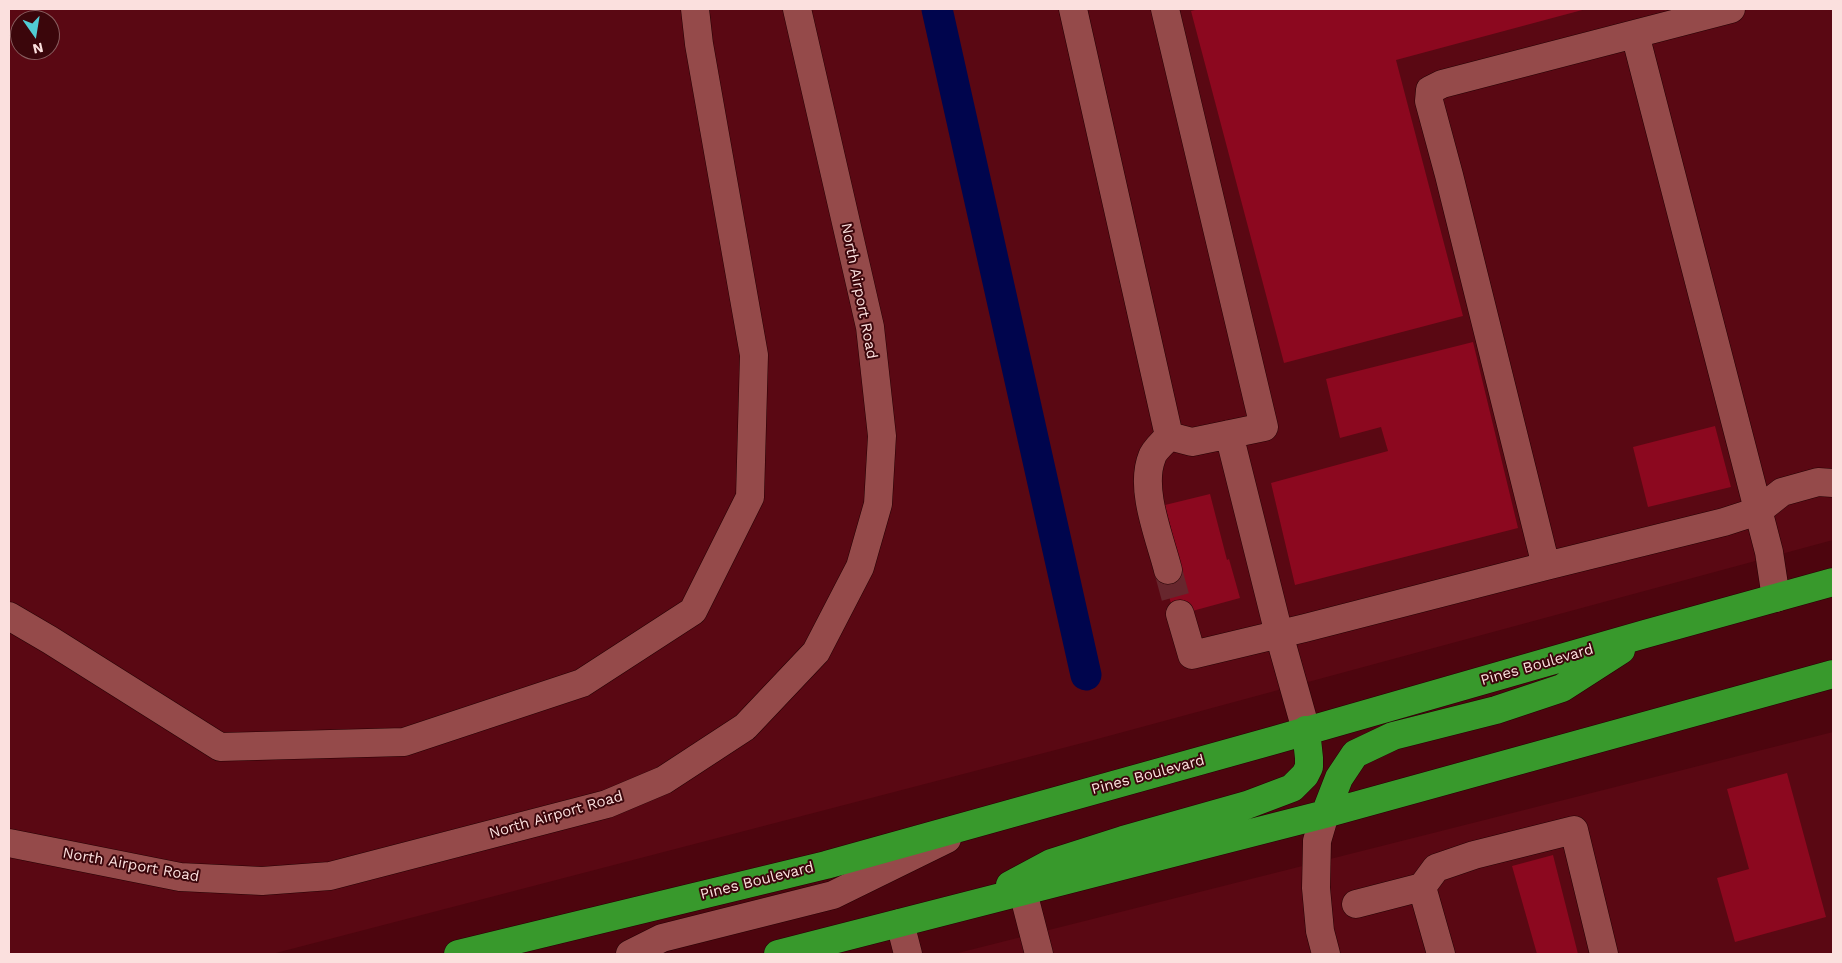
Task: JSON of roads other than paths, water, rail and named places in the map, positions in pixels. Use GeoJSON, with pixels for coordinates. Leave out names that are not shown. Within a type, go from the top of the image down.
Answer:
{"type":"FeatureCollection","features":[{"type":"Feature","properties":{"kind":"highway","name":"Pines Boulevard"},"geometry":{"type":"LineString","coordinates":[[458,954],[826,864],[1275,740],[1833,582]]}},
{"type":"Feature","properties":{"kind":"highway"},"geometry":{"type":"LineString","coordinates":[[1325,814],[1339,778],[1355,754],[1392,736],[1496,710],[1562,688],[1645,634]]}},
{"type":"Feature","properties":{"kind":"highway"},"geometry":{"type":"LineString","coordinates":[[780,954],[1325,814],[1833,674]]}},
{"type":"Feature","properties":{"kind":"highway"},"geometry":{"type":"LineString","coordinates":[[981,902],[1051,863],[1131,837],[1246,805],[1292,788],[1305,775],[1309,767],[1310,758],[1306,730]]}},
{"type":"Feature","properties":{"kind":"street"},"geometry":{"type":"LineString","coordinates":[[9,616],[220,746],[404,742],[582,684],[693,611],[750,497],[754,355],[695,9]]}},
{"type":"Feature","properties":{"kind":"street","name":"North Airport Road"},"geometry":{"type":"LineString","coordinates":[[9,844],[180,877],[262,881],[330,876],[607,804],[664,780],[745,727],[816,652],[860,567],[878,504],[882,436],[870,328],[797,9]]}},
{"type":"Feature","properties":{"kind":"street"},"geometry":{"type":"LineString","coordinates":[[1073,9],[1169,436]]}},
{"type":"Feature","properties":{"kind":"street"},"geometry":{"type":"LineString","coordinates":[[1165,9],[1264,427],[1192,442],[1169,436]]}},
{"type":"Feature","properties":{"kind":"street"},"geometry":{"type":"LineString","coordinates":[[1546,566],[1450,175],[1429,101],[1430,90],[1442,84],[1731,9]]}},
{"type":"Feature","properties":{"kind":"street"},"geometry":{"type":"LineString","coordinates":[[1635,34],[1726,393],[1769,552],[1776,598]]}},
{"type":"Feature","properties":{"kind":"street"},"geometry":{"type":"LineString","coordinates":[[1229,434],[1279,634],[1306,730]]}},
{"type":"Feature","properties":{"kind":"street"},"geometry":{"type":"LineString","coordinates":[[1168,570],[1150,504],[1147,482],[1152,456],[1169,436]]}},
{"type":"Feature","properties":{"kind":"street"},"geometry":{"type":"LineString","coordinates":[[1180,614],[1192,654],[1279,634],[1724,522],[1758,511],[1782,492],[1818,482],[1833,483]]}},
{"type":"Feature","properties":{"kind":"street"},"geometry":{"type":"LineString","coordinates":[[1325,814],[1317,841],[1316,888],[1320,931],[1326,954]]}},
{"type":"Feature","properties":{"kind":"street"},"geometry":{"type":"LineString","coordinates":[[630,954],[662,938],[833,895],[984,820]]}},
{"type":"Feature","properties":{"kind":"street"},"geometry":{"type":"LineString","coordinates":[[1356,904],[1422,887],[1436,868],[1474,855],[1574,830],[1604,954]]}},
{"type":"Feature","properties":{"kind":"street"},"geometry":{"type":"LineString","coordinates":[[1422,887],[1441,954]]}},
{"type":"Feature","properties":{"kind":"street"},"geometry":{"type":"LineString","coordinates":[[1022,892],[1039,954]]}},
{"type":"Feature","properties":{"kind":"street"},"geometry":{"type":"LineString","coordinates":[[900,923],[908,954]]}},
{"type":"Feature","properties":{"kind":"waterway"},"geometry":{"type":"LineString","coordinates":[[937,9],[1086,675]]}},
{"type":"Feature","properties":{"kind":"tunnel"},"geometry":{"type":"LineString","coordinates":[[1168,570],[1180,614]]}}]}
